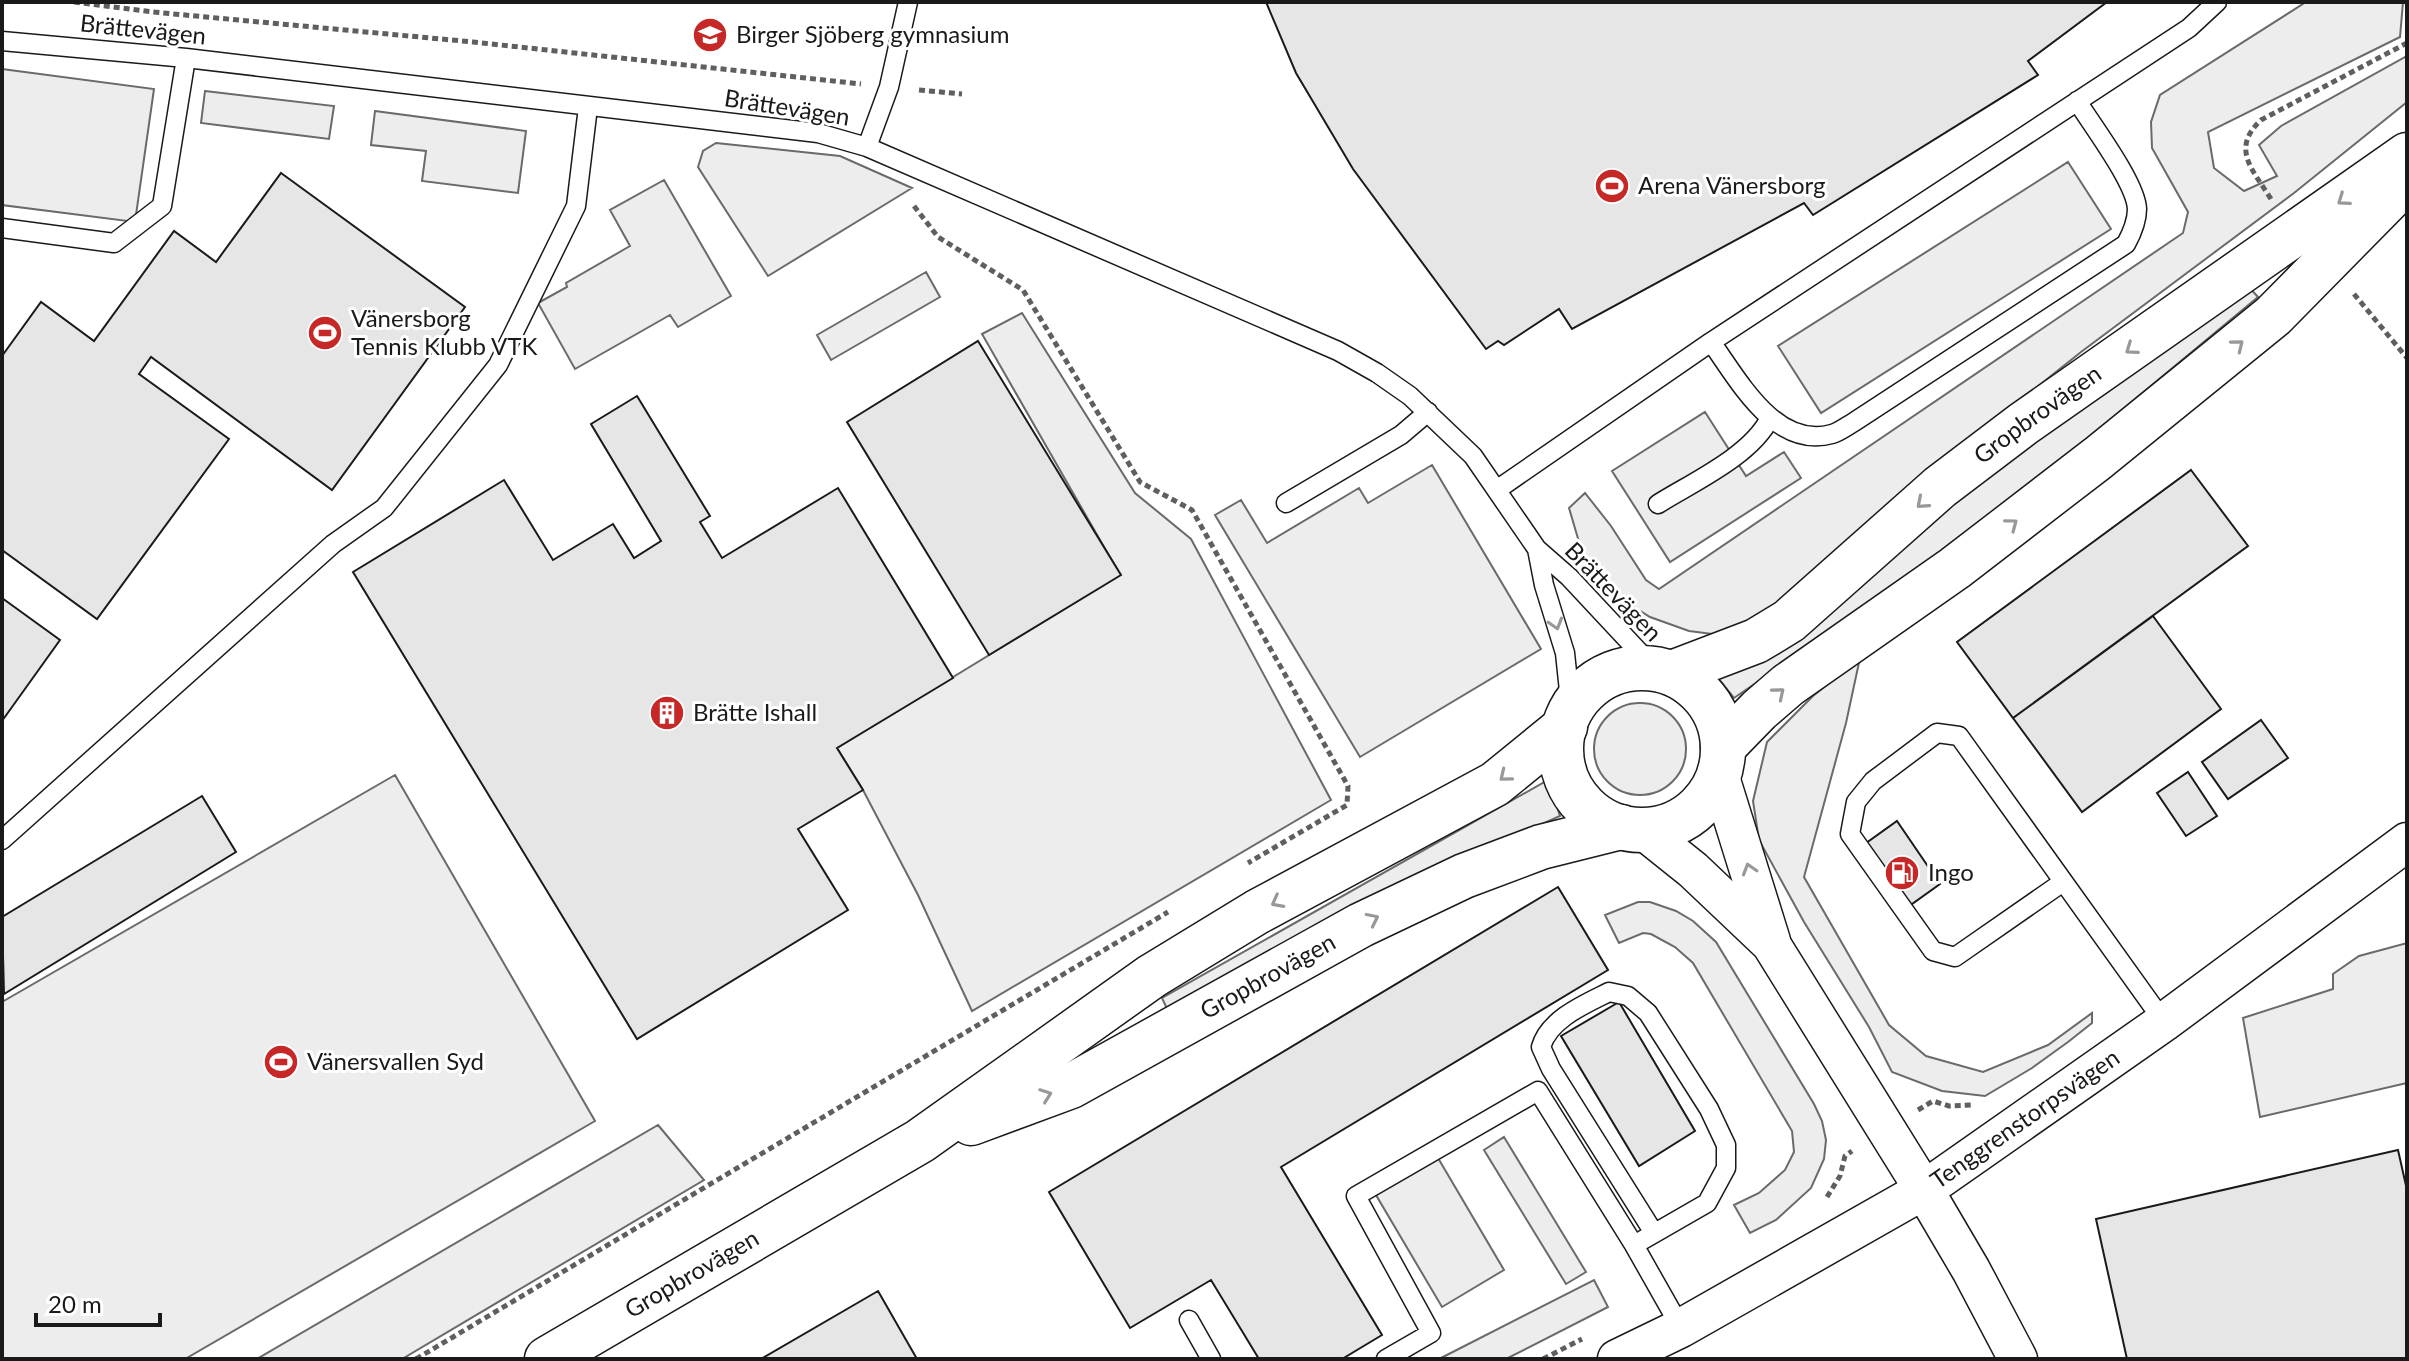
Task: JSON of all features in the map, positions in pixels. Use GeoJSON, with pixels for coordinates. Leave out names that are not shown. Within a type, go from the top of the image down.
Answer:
{"type":"FeatureCollection","features":[{"type":"Feature","properties":{"kind":"street","name":"Gropbrovägen"},"geometry":{"type":"LineString","coordinates":[[1664,671],[1756,641],[1789,621],[1940,487],[2011,433],[2407,155]]}},
{"type":"Feature","properties":{"kind":"street"},"geometry":{"type":"LineString","coordinates":[[1771,944],[1721,761],[1720,726],[1712,707],[1698,690],[1664,671],[1633,669],[1612,674],[1592,685],[1568,719],[1562,752],[1570,785],[1591,811],[1605,821],[1632,828],[1668,826],[1690,814],[1707,797],[1721,761],[1759,710],[1788,685],[1955,568],[2098,458],[2273,316],[2407,180]]}},
{"type":"Feature","properties":{"kind":"street","name":"Gropbrovägen"},"geometry":{"type":"LineString","coordinates":[[547,1359],[920,1141],[1152,976],[1257,912],[1495,784],[1568,719]]}},
{"type":"Feature","properties":{"kind":"street","name":"Gropbrovägen"},"geometry":{"type":"LineString","coordinates":[[920,1141],[1071,1086],[1361,925],[1464,876],[1541,847],[1632,828]]}},
{"type":"Feature","properties":{"kind":"street"},"geometry":{"type":"LineString","coordinates":[[1632,828],[1693,870],[1771,944],[1924,1190],[2018,1359]]}},
{"type":"Feature","properties":{"kind":"street","name":"Tenggrenstorpsvägen"},"geometry":{"type":"LineString","coordinates":[[1617,1359],[1681,1328],[1924,1190],[2164,1022],[2407,842]]}},
{"type":"Feature","properties":{"kind":"lane"},"geometry":{"type":"LineString","coordinates":[[867,147],[889,87],[908,2]]}},
{"type":"Feature","properties":{"kind":"lane"},"geometry":{"type":"LineString","coordinates":[[1498,489],[1711,342],[2189,28],[2217,2]]}},
{"type":"Feature","properties":{"kind":"lane","name":"Brättevägen"},"geometry":{"type":"LineString","coordinates":[[2,41],[186,58],[818,133],[867,147],[1338,351],[1377,373],[1428,412],[1473,456],[1537,549],[1664,671]]}},
{"type":"Feature","properties":{"kind":"lane"},"geometry":{"type":"LineString","coordinates":[[2,228],[114,243],[162,206],[186,58]]}},
{"type":"Feature","properties":{"kind":"lane"},"geometry":{"type":"LineString","coordinates":[[1711,342],[1763,414],[1808,435],[1832,434],[2126,244],[2134,229],[2137,208],[2132,188],[2077,101]]}},
{"type":"Feature","properties":{"kind":"lane"},"geometry":{"type":"LineString","coordinates":[[2,840],[333,544],[384,508],[443,436],[498,365],[576,206],[588,107]]}},
{"type":"Feature","properties":{"kind":"lane"},"geometry":{"type":"LineString","coordinates":[[1286,503],[1401,435],[1428,412]]}},
{"type":"Feature","properties":{"kind":"lane"},"geometry":{"type":"LineString","coordinates":[[1658,504],[1748,447],[1763,432],[1770,418]]}},
{"type":"Feature","properties":{"kind":"lane","name":"Brättevägen"},"geometry":{"type":"LineString","coordinates":[[1537,549],[1544,585],[1565,653],[1568,719]]}},
{"type":"Feature","properties":{"kind":"lane"},"geometry":{"type":"LineString","coordinates":[[2063,882],[1955,957],[1933,951],[1850,834],[1856,802],[1873,781],[1937,733],[1959,736],[2164,1022]]}},
{"type":"Feature","properties":{"kind":"lane"},"geometry":{"type":"LineString","coordinates":[[1634,1245],[1707,1203],[1726,1168],[1726,1145],[1709,1109],[1648,1013],[1628,996],[1609,992],[1554,1025],[1541,1047],[1551,1069],[1654,1233]]}},
{"type":"Feature","properties":{"kind":"lane"},"geometry":{"type":"LineString","coordinates":[[1386,1359],[1431,1333],[1356,1196],[1538,1091],[1634,1245],[1681,1328]]}},
{"type":"Feature","properties":{"kind":"lane"},"geometry":{"type":"LineString","coordinates":[[1189,1320],[1211,1359]]}},
{"type":"Feature","properties":{"kind":"path"},"geometry":{"type":"LineString","coordinates":[[74,2],[962,94]]}},
{"type":"Feature","properties":{"kind":"path"},"geometry":{"type":"LineString","coordinates":[[2271,199],[2246,159],[2245,138],[2251,129],[2261,120],[2407,43]]}},
{"type":"Feature","properties":{"kind":"path"},"geometry":{"type":"LineString","coordinates":[[914,206],[938,237],[1023,290],[1140,482],[1192,510],[1348,786],[1347,805],[1238,870]]}},
{"type":"Feature","properties":{"kind":"path"},"geometry":{"type":"LineString","coordinates":[[2346,285],[2406,353]]}},
{"type":"Feature","properties":{"kind":"path"},"geometry":{"type":"LineString","coordinates":[[416,1359],[1169,911]]}},
{"type":"Feature","properties":{"kind":"shaded area"},"geometry":{"type":"Polygon","coordinates":[[[2306,2],[2403,2],[2400,37],[2208,132],[2214,168],[2244,191],[2277,176],[2259,145],[2281,126],[2407,56],[2407,102],[2294,193],[2081,352],[1978,434],[1783,603],[1720,635],[1689,631],[1650,617],[1615,595],[1582,552],[1569,508],[1585,493],[1646,580],[1659,589],[2183,233],[2188,212],[2152,148],[2151,122],[2160,95],[2306,2]]]}},
{"type":"Feature","properties":{"kind":"shaded area"},"geometry":{"type":"Polygon","coordinates":[[[2,69],[154,89],[135,222],[2,205],[2,69]]]}},
{"type":"Feature","properties":{"kind":"shaded area"},"geometry":{"type":"Polygon","coordinates":[[[205,91],[334,106],[329,139],[201,123],[205,91]]]}},
{"type":"Feature","properties":{"kind":"shaded area"},"geometry":{"type":"Polygon","coordinates":[[[375,111],[526,131],[518,193],[422,181],[426,151],[371,145],[375,111]]]}},
{"type":"Feature","properties":{"kind":"shaded area"},"geometry":{"type":"Polygon","coordinates":[[[716,143],[840,156],[912,188],[768,276],[698,167],[703,151],[716,143]]]}},
{"type":"Feature","properties":{"kind":"shaded area"},"geometry":{"type":"Polygon","coordinates":[[[2068,162],[2111,229],[1821,413],[1778,346],[2068,162]]]}},
{"type":"Feature","properties":{"kind":"shaded area"},"geometry":{"type":"Polygon","coordinates":[[[664,180],[731,296],[678,327],[670,315],[575,369],[538,303],[630,246],[610,210],[664,180]]]}},
{"type":"Feature","properties":{"kind":"shaded area"},"geometry":{"type":"Polygon","coordinates":[[[926,272],[940,297],[831,360],[817,335],[926,272]]]}},
{"type":"Feature","properties":{"kind":"shaded area"},"geometry":{"type":"Polygon","coordinates":[[[2247,285],[2258,297],[2029,487],[1935,560],[1734,698],[1717,677],[1809,633],[1980,474],[2247,285]]]}},
{"type":"Feature","properties":{"kind":"shaded area"},"geometry":{"type":"Polygon","coordinates":[[[1022,313],[1135,493],[1191,539],[1331,800],[972,1011],[918,895],[863,790],[837,748],[1120,575],[982,334],[1022,313]]]}},
{"type":"Feature","properties":{"kind":"shaded area"},"geometry":{"type":"Polygon","coordinates":[[[1705,412],[1746,476],[1784,452],[1801,478],[1670,562],[1612,471],[1705,412]]]}},
{"type":"Feature","properties":{"kind":"shaded area"},"geometry":{"type":"Polygon","coordinates":[[[1432,465],[1541,649],[1360,757],[1215,515],[1241,500],[1267,543],[1359,488],[1368,503],[1432,465]]]}},
{"type":"Feature","properties":{"kind":"shaded area"},"geometry":{"type":"Polygon","coordinates":[[[1860,658],[1846,723],[1804,877],[1889,1025],[1926,1056],[1983,1072],[2048,1045],[2092,1013],[2092,1023],[2068,1042],[1985,1096],[1942,1091],[1892,1072],[1869,1027],[1804,922],[1759,840],[1753,801],[1767,742],[1813,696],[1860,658]]]}},
{"type":"Feature","properties":{"kind":"shaded area"},"geometry":{"type":"Polygon","coordinates":[[[1640,703],[1666,711],[1678,723],[1686,749],[1678,775],[1666,787],[1640,795],[1614,787],[1602,775],[1594,749],[1602,723],[1614,711],[1640,703]]]}},
{"type":"Feature","properties":{"kind":"shaded area","name":"Vänersvallen Syd"},"geometry":{"type":"Polygon","coordinates":[[[395,775],[595,1121],[185,1359],[2,1359],[2,1002],[395,775]]]}},
{"type":"Feature","properties":{"kind":"shaded area"},"geometry":{"type":"Polygon","coordinates":[[[1548,780],[1560,816],[1491,847],[1168,1011],[1162,998],[1548,780]]]}},
{"type":"Feature","properties":{"kind":"shaded area"},"geometry":{"type":"Polygon","coordinates":[[[1638,902],[1650,902],[1676,911],[1693,921],[1716,942],[1822,1121],[1826,1140],[1824,1159],[1811,1188],[1776,1220],[1750,1233],[1734,1205],[1759,1193],[1785,1170],[1794,1152],[1792,1131],[1693,963],[1675,947],[1651,934],[1643,933],[1619,943],[1605,915],[1638,902]]]}},
{"type":"Feature","properties":{"kind":"shaded area"},"geometry":{"type":"Polygon","coordinates":[[[2407,943],[2407,1083],[2260,1117],[2243,1018],[2333,989],[2333,974],[2359,956],[2407,943]]]}},
{"type":"Feature","properties":{"kind":"shaded area"},"geometry":{"type":"Polygon","coordinates":[[[658,1125],[704,1180],[402,1359],[257,1359],[658,1125]]]}},
{"type":"Feature","properties":{"kind":"shaded area"},"geometry":{"type":"Polygon","coordinates":[[[1504,1137],[1586,1272],[1566,1284],[1484,1150],[1504,1137]]]}},
{"type":"Feature","properties":{"kind":"shaded area"},"geometry":{"type":"Polygon","coordinates":[[[1438,1158],[1504,1270],[1442,1307],[1376,1195],[1438,1158]]]}},
{"type":"Feature","properties":{"kind":"shaded area"},"geometry":{"type":"Polygon","coordinates":[[[1594,1280],[1608,1307],[1506,1359],[1439,1359],[1594,1280]]]}},
{"type":"Feature","properties":{"kind":"building","name":"Arena Vänersborg"},"geometry":{"type":"Polygon","coordinates":[[[1266,2],[2107,2],[2028,61],[2038,75],[1813,215],[1804,203],[1572,329],[1559,309],[1504,345],[1498,341],[1486,349],[1353,169],[1296,73],[1266,2]]]}},
{"type":"Feature","properties":{"kind":"building"},"geometry":{"type":"Polygon","coordinates":[[[281,173],[465,307],[332,490],[151,357],[139,374],[229,439],[97,619],[2,550],[2,356],[41,302],[94,341],[174,231],[216,262],[281,173]]]}},
{"type":"Feature","properties":{"kind":"building"},"geometry":{"type":"Polygon","coordinates":[[[978,341],[1121,575],[989,655],[847,422],[978,341]]]}},
{"type":"Feature","properties":{"kind":"building","name":"Brätte Ishall"},"geometry":{"type":"Polygon","coordinates":[[[637,396],[710,516],[700,522],[722,558],[838,488],[953,678],[837,748],[863,790],[798,829],[848,910],[637,1039],[353,572],[504,480],[553,560],[613,524],[634,558],[661,541],[591,424],[637,396]]]}},
{"type":"Feature","properties":{"kind":"building"},"geometry":{"type":"Polygon","coordinates":[[[2191,470],[2248,546],[2013,718],[1957,642],[2191,470]]]}},
{"type":"Feature","properties":{"kind":"building"},"geometry":{"type":"Polygon","coordinates":[[[2,598],[60,640],[2,721],[2,598]]]}},
{"type":"Feature","properties":{"kind":"building"},"geometry":{"type":"Polygon","coordinates":[[[2153,616],[2221,709],[2082,812],[2013,718],[2153,616]]]}},
{"type":"Feature","properties":{"kind":"building"},"geometry":{"type":"Polygon","coordinates":[[[2261,720],[2288,758],[2228,799],[2202,762],[2261,720]]]}},
{"type":"Feature","properties":{"kind":"building"},"geometry":{"type":"Polygon","coordinates":[[[2188,772],[2217,816],[2186,836],[2157,793],[2188,772]]]}},
{"type":"Feature","properties":{"kind":"building"},"geometry":{"type":"Polygon","coordinates":[[[202,796],[236,852],[4,994],[2,917],[202,796]]]}},
{"type":"Feature","properties":{"kind":"building"},"geometry":{"type":"Polygon","coordinates":[[[1897,821],[1940,884],[1905,909],[1862,846],[1897,821]]]}},
{"type":"Feature","properties":{"kind":"building"},"geometry":{"type":"Polygon","coordinates":[[[1558,887],[1608,970],[1281,1167],[1382,1335],[1342,1359],[1259,1359],[1211,1280],[1130,1328],[1049,1192],[1558,887]]]}},
{"type":"Feature","properties":{"kind":"building"},"geometry":{"type":"Polygon","coordinates":[[[1619,1002],[1695,1131],[1639,1166],[1561,1036],[1619,1002]]]}},
{"type":"Feature","properties":{"kind":"building"},"geometry":{"type":"Polygon","coordinates":[[[2398,1150],[2407,1190],[2407,1359],[2127,1359],[2096,1219],[2398,1150]]]}},
{"type":"Feature","properties":{"kind":"building"},"geometry":{"type":"Polygon","coordinates":[[[878,1291],[917,1359],[761,1359],[878,1291]]]}},
{"type":"Feature","properties":{"kind":"place","name":"Birger Sjöberg gymnasium"},"geometry":{"type":"Point","coordinates":[710,35]}},
{"type":"Feature","properties":{"kind":"place","name":"Arena Vänersborg"},"geometry":{"type":"Point","coordinates":[1612,186]}},
{"type":"Feature","properties":{"kind":"place","name":"Vänersborg Tennis Klubb VTK"},"geometry":{"type":"Point","coordinates":[325,333]}},
{"type":"Feature","properties":{"kind":"place","name":"Brätte Ishall"},"geometry":{"type":"Point","coordinates":[667,713]}},
{"type":"Feature","properties":{"kind":"place","name":"Ingo"},"geometry":{"type":"Point","coordinates":[1902,873]}},
{"type":"Feature","properties":{"kind":"place","name":"Vänersvallen Syd"},"geometry":{"type":"Point","coordinates":[281,1062]}}]}
